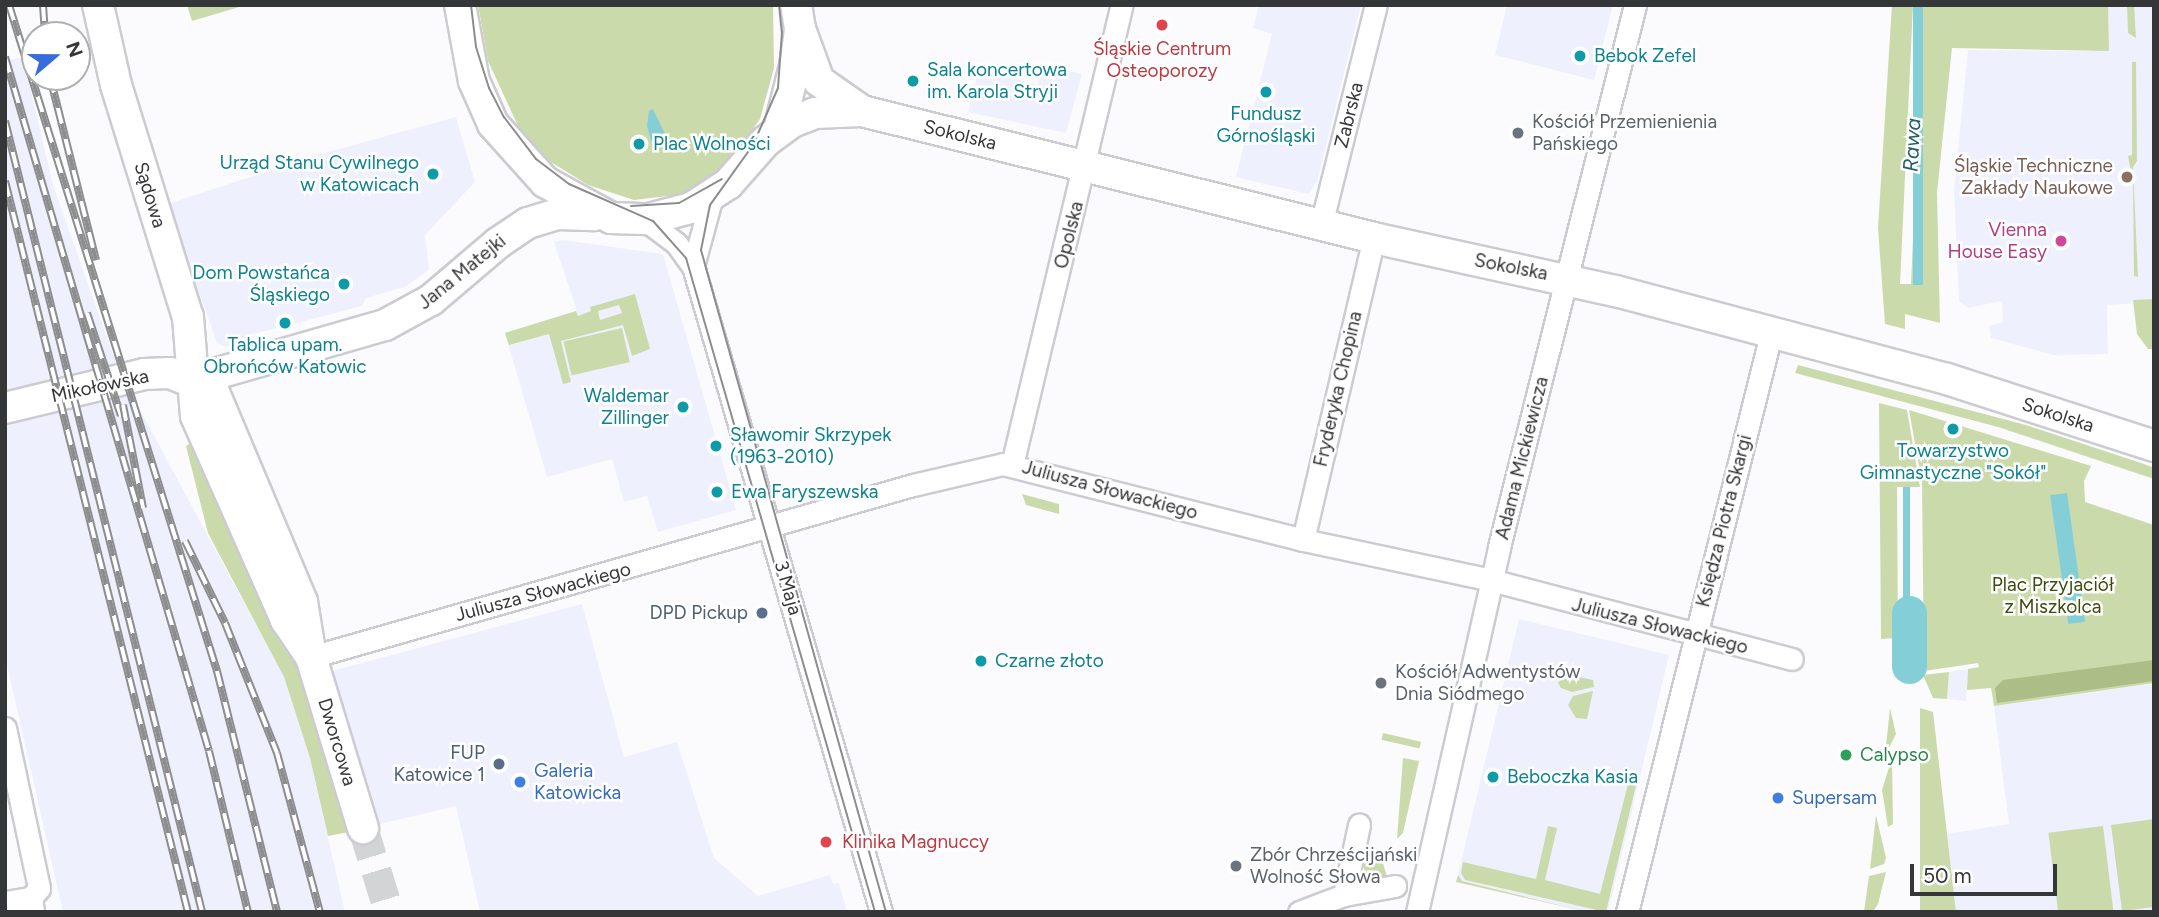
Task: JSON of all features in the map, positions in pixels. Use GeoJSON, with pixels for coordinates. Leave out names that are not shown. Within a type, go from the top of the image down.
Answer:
{"type":"FeatureCollection","features":[{"type":"Feature","properties":{"kind":"street"},"geometry":{"type":"LineString","coordinates":[[460,5],[471,69],[493,124],[545,182],[611,218],[644,219],[682,211],[712,196],[779,130],[798,17]]}},
{"type":"Feature","properties":{"kind":"street","name":"Opolska"},"geometry":{"type":"LineString","coordinates":[[1012,464],[1122,5]]}},
{"type":"Feature","properties":{"kind":"street","name":"Zabrska"},"geometry":{"type":"LineString","coordinates":[[1321,225],[1377,5]]}},
{"type":"Feature","properties":{"kind":"street","name":"Adama Mickiewicza"},"geometry":{"type":"LineString","coordinates":[[1419,908],[1491,580],[1636,5]]}},
{"type":"Feature","properties":{"kind":"street","name":"Sądowa"},"geometry":{"type":"LineString","coordinates":[[98,8],[116,85],[185,307],[194,380]]}},
{"type":"Feature","properties":{"kind":"street","name":"Sokolska"},"geometry":{"type":"LineString","coordinates":[[798,17],[819,81],[862,111]]}},
{"type":"Feature","properties":{"kind":"street","name":"Sokolska"},"geometry":{"type":"LineString","coordinates":[[779,130],[815,113],[862,111],[1374,238],[1567,279],[1947,379],[2154,446]]}},
{"type":"Feature","properties":{"kind":"street"},"geometry":{"type":"LineString","coordinates":[[694,266],[712,196]]}},
{"type":"Feature","properties":{"kind":"street","name":"Jana Matejki"},"geometry":{"type":"LineString","coordinates":[[194,380],[385,325],[431,300],[498,243],[533,221],[569,214],[611,218]]}},
{"type":"Feature","properties":{"kind":"street","name":"3 Maja"},"geometry":{"type":"LineString","coordinates":[[644,219],[676,243],[694,266],[881,912]]}},
{"type":"Feature","properties":{"kind":"street","name":"Fryderyka Chopina"},"geometry":{"type":"LineString","coordinates":[[1303,540],[1374,238]]}},
{"type":"Feature","properties":{"kind":"street","name":"Księdza Piotra Skargi"},"geometry":{"type":"LineString","coordinates":[[1627,912],[1772,334]]}},
{"type":"Feature","properties":{"kind":"street","name":"Mikołowska"},"geometry":{"type":"LineString","coordinates":[[5,408],[144,374],[170,373],[194,380]]}},
{"type":"Feature","properties":{"kind":"street"},"geometry":{"type":"LineString","coordinates":[[194,380],[213,390],[218,398],[302,602],[312,657]]}},
{"type":"Feature","properties":{"kind":"street","name":"Juliusza Słowackiego"},"geometry":{"type":"LineString","coordinates":[[312,657],[974,469],[1012,464],[1303,540],[1491,580],[1792,659]]}},
{"type":"Feature","properties":{"kind":"street","name":"Dworcowa"},"geometry":{"type":"LineString","coordinates":[[312,657],[363,828]]}},
{"type":"Feature","properties":{"kind":"street"},"geometry":{"type":"LineString","coordinates":[[5,728],[39,888],[32,905],[5,902]]}},
{"type":"Feature","properties":{"kind":"street"},"geometry":{"type":"LineString","coordinates":[[1344,895],[1359,825]]}},
{"type":"Feature","properties":{"kind":"street"},"geometry":{"type":"LineString","coordinates":[[1299,912],[1344,895],[1395,887]]}},
{"type":"Feature","properties":{"kind":"shaded area"},"geometry":{"type":"Polygon","coordinates":[[[1259,5],[1361,5],[1317,182],[1308,194],[1236,177],[1272,34],[1253,28],[1259,5]]]}},
{"type":"Feature","properties":{"kind":"shaded area"},"geometry":{"type":"Polygon","coordinates":[[[1507,5],[1613,5],[1594,80],[1495,55],[1507,5]]]}},
{"type":"Feature","properties":{"kind":"shaded area"},"geometry":{"type":"Polygon","coordinates":[[[2093,5],[2154,5],[2154,302],[2107,305],[2108,354],[2053,355],[1991,338],[1989,326],[2003,322],[2002,301],[1968,308],[1959,301],[1954,190],[1968,50],[2093,51],[2093,5]]]}},
{"type":"Feature","properties":{"kind":"shaded area"},"geometry":{"type":"Polygon","coordinates":[[[21,57],[21,91],[31,91],[53,185],[118,369],[284,677],[310,758],[345,912],[63,912],[5,656],[5,61],[21,57]]]}},
{"type":"Feature","properties":{"kind":"shaded area"},"geometry":{"type":"Polygon","coordinates":[[[1043,64],[1082,74],[1066,133],[968,112],[979,70],[1037,85],[1043,64]]]}},
{"type":"Feature","properties":{"kind":"shaded area"},"geometry":{"type":"Polygon","coordinates":[[[456,117],[475,182],[425,235],[429,270],[405,287],[366,298],[362,306],[246,336],[242,343],[225,347],[217,343],[168,204],[317,155],[456,117]]]}},
{"type":"Feature","properties":{"kind":"shaded area"},"geometry":{"type":"Polygon","coordinates":[[[563,240],[663,254],[736,510],[658,532],[647,496],[624,502],[612,459],[547,477],[505,333],[577,311],[554,242],[563,240]]]}},
{"type":"Feature","properties":{"kind":"shaded area","name":"Galeria Katowicka"},"geometry":{"type":"Polygon","coordinates":[[[582,604],[624,757],[677,742],[714,858],[758,896],[830,875],[833,884],[839,883],[847,912],[480,912],[456,806],[359,829],[325,673],[582,604]]]}},
{"type":"Feature","properties":{"kind":"shaded area"},"geometry":{"type":"Polygon","coordinates":[[[1519,619],[1669,655],[1608,912],[1587,912],[1462,881],[1458,875],[1519,619]]]}},
{"type":"Feature","properties":{"kind":"shaded area"},"geometry":{"type":"Polygon","coordinates":[[[1968,669],[1966,701],[1947,699],[1949,672],[1968,669]]]}},
{"type":"Feature","properties":{"kind":"shaded area"},"geometry":{"type":"Polygon","coordinates":[[[2154,683],[2154,912],[1956,912],[1947,834],[2009,824],[1994,706],[2154,683]]]}},
{"type":"Feature","properties":{"kind":"green space"},"geometry":{"type":"Polygon","coordinates":[[[187,5],[246,5],[192,21],[187,5]]]}},
{"type":"Feature","properties":{"kind":"green space"},"geometry":{"type":"Polygon","coordinates":[[[478,5],[773,5],[774,68],[760,119],[726,167],[684,194],[634,200],[588,185],[546,159],[518,126],[488,61],[478,5]]]}},
{"type":"Feature","properties":{"kind":"green space"},"geometry":{"type":"Polygon","coordinates":[[[1892,5],[1913,5],[1900,284],[1911,284],[1923,5],[2108,5],[2109,51],[1952,48],[1937,193],[1940,323],[1905,314],[1905,329],[1885,324],[1878,228],[1892,5]]]}},
{"type":"Feature","properties":{"kind":"green space"},"geometry":{"type":"Polygon","coordinates":[[[2127,5],[2134,5],[2136,38],[2128,33],[2127,5]]]}},
{"type":"Feature","properties":{"kind":"green space"},"geometry":{"type":"Polygon","coordinates":[[[2132,62],[2136,62],[2137,161],[2133,167],[2138,277],[2134,276],[2133,182],[2128,156],[2132,155],[2132,62]]]}},
{"type":"Feature","properties":{"kind":"green space"},"geometry":{"type":"Polygon","coordinates":[[[635,294],[650,349],[632,356],[623,325],[561,341],[571,382],[563,384],[549,334],[509,345],[505,333],[576,311],[578,316],[591,311],[590,307],[635,294]],[[619,305],[598,311],[600,320],[622,313],[619,305]]]}},
{"type":"Feature","properties":{"kind":"green space"},"geometry":{"type":"Polygon","coordinates":[[[2154,299],[2154,349],[2148,349],[2137,334],[2133,300],[2154,299]]]}},
{"type":"Feature","properties":{"kind":"green space"},"geometry":{"type":"Polygon","coordinates":[[[622,328],[630,362],[571,376],[564,341],[622,328]]]}},
{"type":"Feature","properties":{"kind":"green space"},"geometry":{"type":"Polygon","coordinates":[[[1798,365],[2026,425],[2154,468],[2154,479],[1998,427],[1795,373],[1798,365]]]}},
{"type":"Feature","properties":{"kind":"green space"},"geometry":{"type":"Polygon","coordinates":[[[1879,403],[1907,410],[1920,487],[1897,487],[1898,638],[1881,639],[1879,403]]]}},
{"type":"Feature","properties":{"kind":"green space","name":"Plac Przyjaciół z Miszkolca"},"geometry":{"type":"Polygon","coordinates":[[[1909,410],[2091,466],[2084,481],[2085,502],[2154,525],[2154,683],[1994,706],[1991,688],[1967,690],[1968,669],[1979,667],[1978,663],[1924,671],[1922,482],[1909,410]]]}},
{"type":"Feature","properties":{"kind":"green space"},"geometry":{"type":"Polygon","coordinates":[[[191,443],[274,634],[297,667],[317,717],[349,832],[328,836],[310,758],[284,677],[208,533],[186,446],[191,443]]]}},
{"type":"Feature","properties":{"kind":"green space"},"geometry":{"type":"Polygon","coordinates":[[[1022,494],[1059,504],[1059,514],[1026,505],[1022,494]]]}},
{"type":"Feature","properties":{"kind":"green space"},"geometry":{"type":"Polygon","coordinates":[[[2154,660],[2154,681],[1997,703],[1995,688],[2003,680],[2154,660]]]}},
{"type":"Feature","properties":{"kind":"green space"},"geometry":{"type":"Polygon","coordinates":[[[1949,672],[1947,699],[1933,698],[1923,675],[1949,672]]]}},
{"type":"Feature","properties":{"kind":"green space"},"geometry":{"type":"Polygon","coordinates":[[[1565,674],[1593,680],[1594,687],[1572,692],[1561,688],[1558,683],[1565,674]]]}},
{"type":"Feature","properties":{"kind":"green space"},"geometry":{"type":"Polygon","coordinates":[[[1593,691],[1587,719],[1576,718],[1568,705],[1573,696],[1593,691]]]}},
{"type":"Feature","properties":{"kind":"green space"},"geometry":{"type":"Polygon","coordinates":[[[1890,708],[1896,734],[1885,756],[1890,708]]]}},
{"type":"Feature","properties":{"kind":"green space"},"geometry":{"type":"Polygon","coordinates":[[[1920,708],[1933,712],[1956,912],[1920,912],[1920,708]]]}},
{"type":"Feature","properties":{"kind":"green space"},"geometry":{"type":"Polygon","coordinates":[[[1383,733],[1421,742],[1419,749],[1381,740],[1383,733]]]}},
{"type":"Feature","properties":{"kind":"green space"},"geometry":{"type":"Polygon","coordinates":[[[1403,758],[1419,761],[1403,833],[1397,839],[1403,758]]]}},
{"type":"Feature","properties":{"kind":"green space"},"geometry":{"type":"Polygon","coordinates":[[[1892,758],[1893,824],[1888,827],[1882,790],[1892,758]]]}},
{"type":"Feature","properties":{"kind":"green space"},"geometry":{"type":"Polygon","coordinates":[[[1629,780],[1637,781],[1606,912],[1465,880],[1461,873],[1463,862],[1536,879],[1548,826],[1557,828],[1545,880],[1600,894],[1629,780]]]}},
{"type":"Feature","properties":{"kind":"green space"},"geometry":{"type":"Polygon","coordinates":[[[1876,815],[1886,858],[1884,864],[1870,869],[1876,815]]]}},
{"type":"Feature","properties":{"kind":"green space"},"geometry":{"type":"Polygon","coordinates":[[[2154,819],[2154,907],[2122,911],[2111,825],[2154,819]]]}},
{"type":"Feature","properties":{"kind":"green space"},"geometry":{"type":"Polygon","coordinates":[[[2103,826],[2114,912],[2058,912],[2048,833],[2103,826]]]}},
{"type":"Feature","properties":{"kind":"green space"},"geometry":{"type":"Polygon","coordinates":[[[1381,856],[1389,884],[1369,889],[1350,881],[1353,865],[1381,856]]]}},
{"type":"Feature","properties":{"kind":"green space"},"geometry":{"type":"Polygon","coordinates":[[[1886,872],[1878,904],[1873,912],[1864,912],[1869,876],[1886,872]]]}},
{"type":"Feature","properties":{"kind":"green space"},"geometry":{"type":"Polygon","coordinates":[[[1458,875],[1462,881],[1587,912],[1456,882],[1458,875]]]}},
{"type":"Feature","properties":{"kind":"water"},"geometry":{"type":"Polygon","coordinates":[[[1913,5],[1923,5],[1923,285],[1913,285],[1913,5]]]}},
{"type":"Feature","properties":{"kind":"water"},"geometry":{"type":"Polygon","coordinates":[[[653,109],[666,136],[651,141],[647,126],[649,111],[653,109]]]}},
{"type":"Feature","properties":{"kind":"water"},"geometry":{"type":"Polygon","coordinates":[[[1903,487],[1910,487],[1910,662],[1903,662],[1903,487]]]}},
{"type":"Feature","properties":{"kind":"water"},"geometry":{"type":"Polygon","coordinates":[[[2067,493],[2085,622],[2068,624],[2050,495],[2067,493]]]}},
{"type":"Feature","properties":{"kind":"waterway","name":"Rawa"},"geometry":{"type":"LineString","coordinates":[[1909,613],[1909,666]]}},
{"type":"Feature","properties":{"kind":"tunnel"},"geometry":{"type":"LineString","coordinates":[[363,828],[389,912]]}},
{"type":"Feature","properties":{"kind":"tram line"},"geometry":{"type":"LineString","coordinates":[[471,5],[476,47],[489,88],[504,117],[536,159],[569,184],[653,221],[686,258],[875,912]]}},
{"type":"Feature","properties":{"kind":"tram line"},"geometry":{"type":"LineString","coordinates":[[779,5],[782,32],[778,88],[753,145],[710,205],[701,250],[886,912]]}},
{"type":"Feature","properties":{"kind":"tram line"},"geometry":{"type":"LineString","coordinates":[[631,206],[679,203],[722,179]]}},
{"type":"Feature","properties":{"kind":"railway"},"geometry":{"type":"LineString","coordinates":[[9,5],[217,671],[277,912]]}},
{"type":"Feature","properties":{"kind":"railway"},"geometry":{"type":"LineString","coordinates":[[43,5],[44,21]]}},
{"type":"Feature","properties":{"kind":"railway"},"geometry":{"type":"LineString","coordinates":[[5,57],[209,751],[248,912]]}},
{"type":"Feature","properties":{"kind":"railway"},"geometry":{"type":"LineString","coordinates":[[54,91],[96,260]]}},
{"type":"Feature","properties":{"kind":"railway"},"geometry":{"type":"LineString","coordinates":[[5,121],[202,912]]}},
{"type":"Feature","properties":{"kind":"railway"},"geometry":{"type":"LineString","coordinates":[[5,181],[188,912]]}},
{"type":"Feature","properties":{"kind":"railway"},"geometry":{"type":"LineString","coordinates":[[87,313],[121,416]]}},
{"type":"Feature","properties":{"kind":"railway"},"geometry":{"type":"LineString","coordinates":[[123,405],[143,508]]}},
{"type":"Feature","properties":{"kind":"railway"},"geometry":{"type":"LineString","coordinates":[[185,541],[225,623],[277,753],[320,912]]}},
{"type":"Feature","properties":{"kind":"place","name":"Śląskie Centrum Osteoporozy"},"geometry":{"type":"Point","coordinates":[1162,25]}},
{"type":"Feature","properties":{"kind":"place","name":"Bebok Zefel"},"geometry":{"type":"Point","coordinates":[1580,56]}},
{"type":"Feature","properties":{"kind":"place","name":"Sala koncertowa im. Karola Stryji"},"geometry":{"type":"Point","coordinates":[913,81]}},
{"type":"Feature","properties":{"kind":"place","name":"Fundusz Górnośląski"},"geometry":{"type":"Point","coordinates":[1266,92]}},
{"type":"Feature","properties":{"kind":"place","name":"Kościół Przemienienia Pańskiego"},"geometry":{"type":"Point","coordinates":[1518,133]}},
{"type":"Feature","properties":{"kind":"place","name":"Plac Wolności"},"geometry":{"type":"Point","coordinates":[639,144]}},
{"type":"Feature","properties":{"kind":"place","name":"Urząd Stanu Cywilnego w Katowicach"},"geometry":{"type":"Point","coordinates":[433,174]}},
{"type":"Feature","properties":{"kind":"place","name":"Śląskie Techniczne Zakłady Naukowe"},"geometry":{"type":"Point","coordinates":[2127,177]}},
{"type":"Feature","properties":{"kind":"place","name":"Vienna House Easy"},"geometry":{"type":"Point","coordinates":[2061,241]}},
{"type":"Feature","properties":{"kind":"place","name":"Dom Powstańca Śląskiego"},"geometry":{"type":"Point","coordinates":[344,284]}},
{"type":"Feature","properties":{"kind":"place","name":"Tablica upam. Obrońców Katowic"},"geometry":{"type":"Point","coordinates":[285,323]}},
{"type":"Feature","properties":{"kind":"place","name":"Waldemar Zillinger"},"geometry":{"type":"Point","coordinates":[683,407]}},
{"type":"Feature","properties":{"kind":"place","name":"Towarzystwo Gimnastyczne \"Sokół\""},"geometry":{"type":"Point","coordinates":[1953,429]}},
{"type":"Feature","properties":{"kind":"place","name":"Sławomir Skrzypek (1963-2010)"},"geometry":{"type":"Point","coordinates":[716,446]}},
{"type":"Feature","properties":{"kind":"place","name":"Ewa Faryszewska"},"geometry":{"type":"Point","coordinates":[717,492]}},
{"type":"Feature","properties":{"kind":"place","name":"DPD Pickup"},"geometry":{"type":"Point","coordinates":[762,613]}},
{"type":"Feature","properties":{"kind":"place","name":"Czarne złoto"},"geometry":{"type":"Point","coordinates":[981,661]}},
{"type":"Feature","properties":{"kind":"place","name":"Kościół Adwentystów Dnia Siódmego"},"geometry":{"type":"Point","coordinates":[1381,683]}},
{"type":"Feature","properties":{"kind":"place","name":"Calypso"},"geometry":{"type":"Point","coordinates":[1846,755]}},
{"type":"Feature","properties":{"kind":"place","name":"FUP Katowice 1"},"geometry":{"type":"Point","coordinates":[499,764]}},
{"type":"Feature","properties":{"kind":"place","name":"Beboczka Kasia"},"geometry":{"type":"Point","coordinates":[1493,777]}},
{"type":"Feature","properties":{"kind":"place","name":"Galeria Katowicka"},"geometry":{"type":"Point","coordinates":[520,782]}},
{"type":"Feature","properties":{"kind":"place","name":"Supersam"},"geometry":{"type":"Point","coordinates":[1778,798]}},
{"type":"Feature","properties":{"kind":"place","name":"Klinika Magnuccy"},"geometry":{"type":"Point","coordinates":[826,842]}},
{"type":"Feature","properties":{"kind":"place","name":"Zbór Chrześcijański Wolność Słowa"},"geometry":{"type":"Point","coordinates":[1236,866]}}]}
